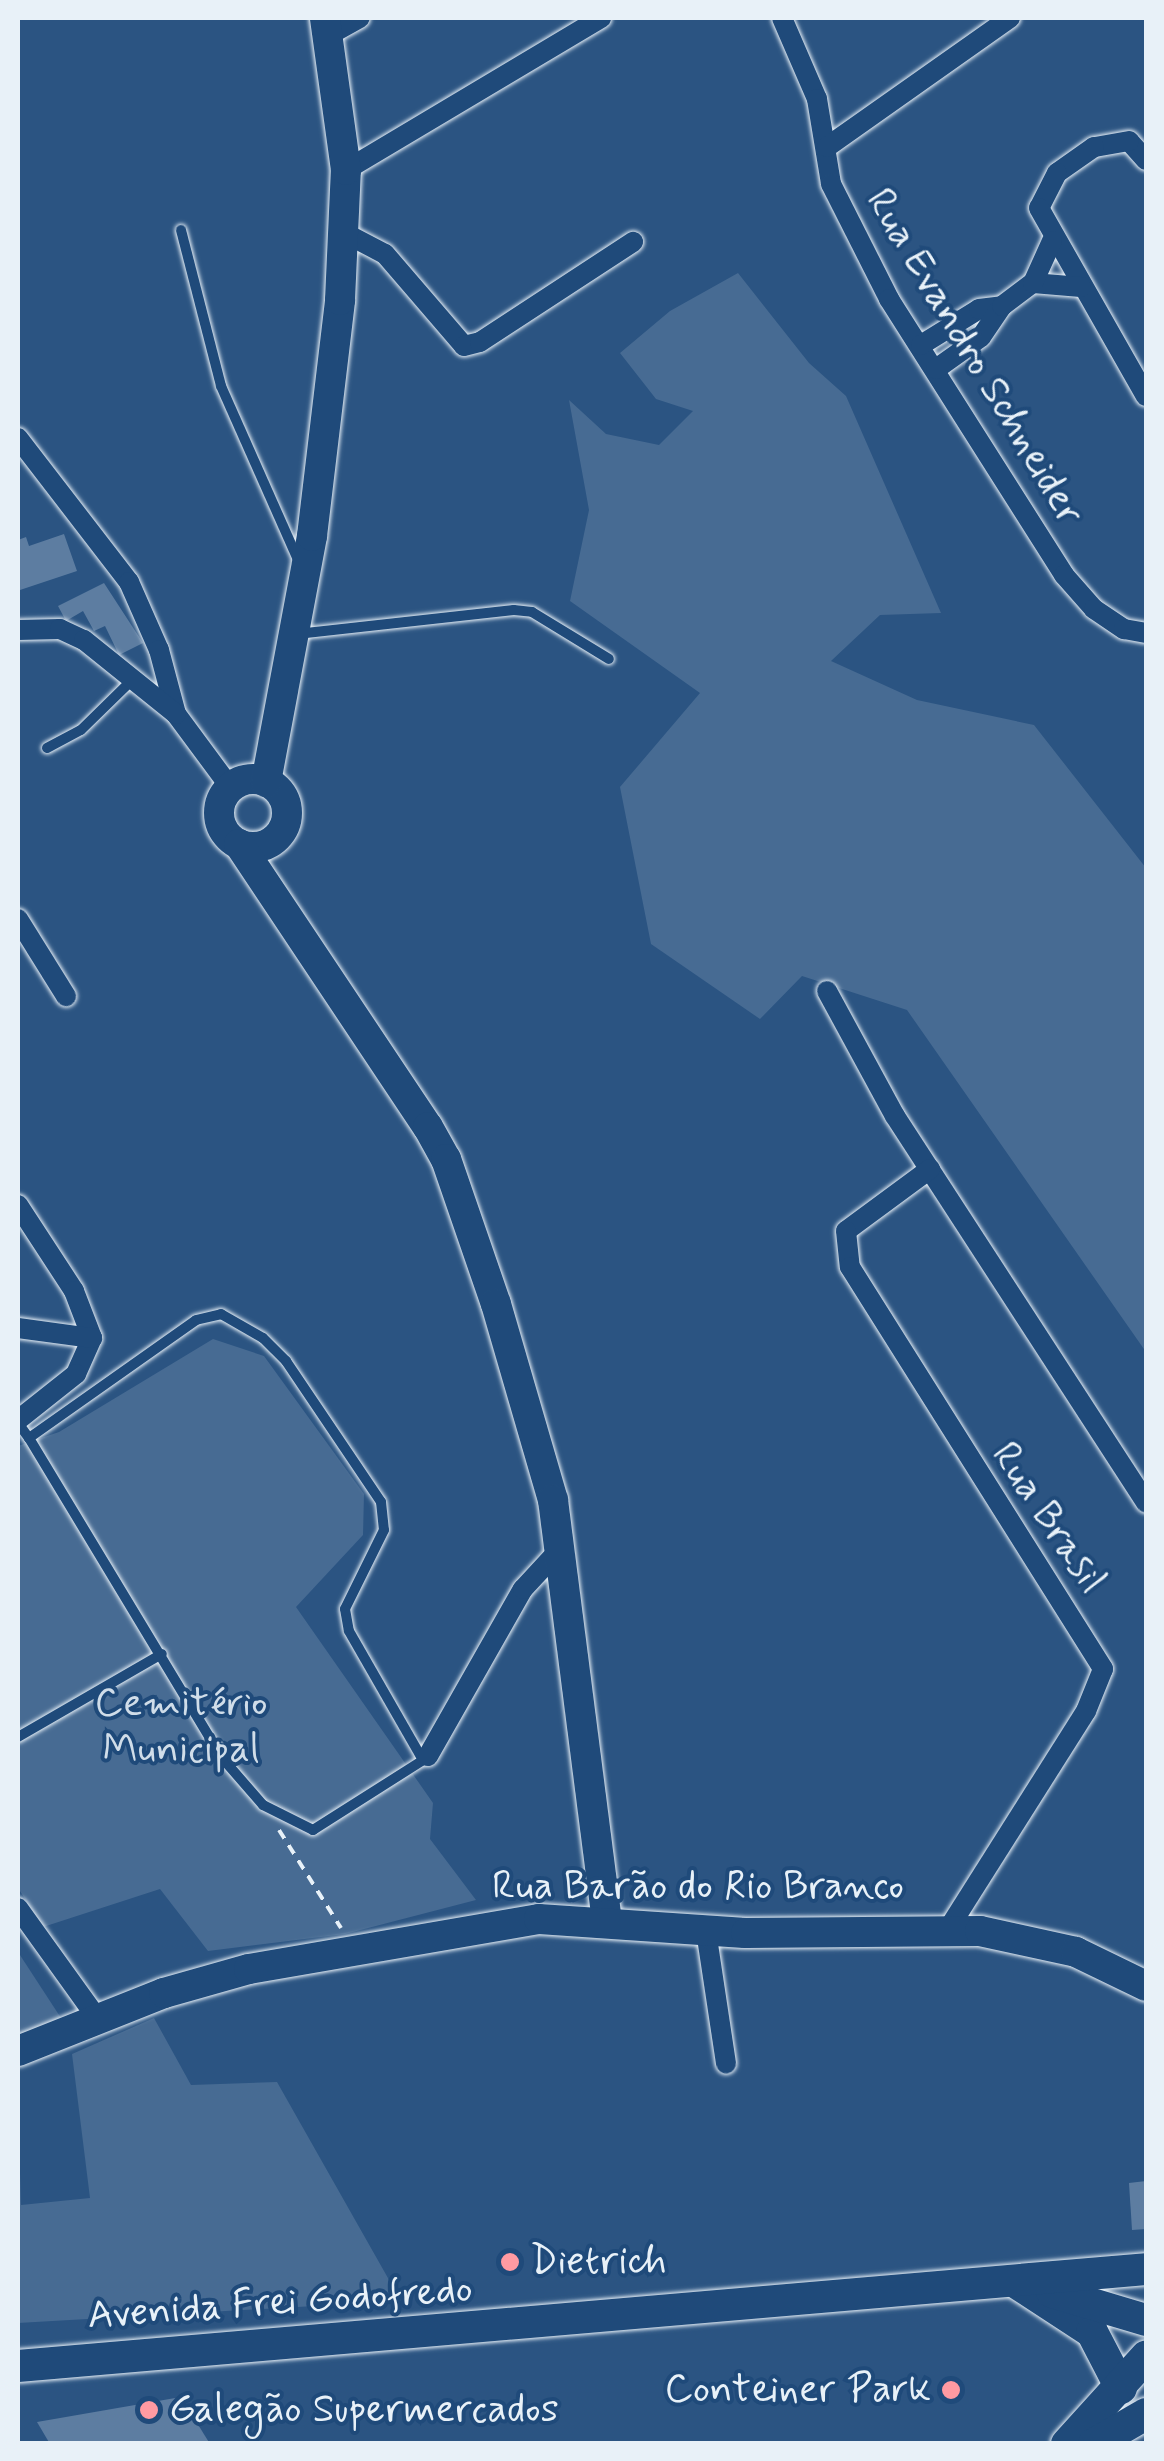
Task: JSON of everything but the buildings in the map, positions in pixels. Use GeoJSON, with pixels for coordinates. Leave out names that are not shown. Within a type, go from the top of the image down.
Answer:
{"type":"FeatureCollection","features":[{"type":"Feature","properties":{"kind":"main road","name":"Avenida Frei Godofredo"},"geometry":{"type":"LineString","coordinates":[[18,2366],[1133,2270]]}},
{"type":"Feature","properties":{"kind":"main road"},"geometry":{"type":"LineString","coordinates":[[1111,2308],[1111,2281],[1133,2270]]}},
{"type":"Feature","properties":{"kind":"main road"},"geometry":{"type":"LineString","coordinates":[[1014,2281],[1146,2320]]}},
{"type":"Feature","properties":{"kind":"main road"},"geometry":{"type":"LineString","coordinates":[[1014,2281],[1092,2332],[1121,2388]]}},
{"type":"Feature","properties":{"kind":"main road"},"geometry":{"type":"LineString","coordinates":[[1068,2444],[1146,2357]]}},
{"type":"Feature","properties":{"kind":"main road"},"geometry":{"type":"LineString","coordinates":[[1094,2444],[1146,2414]]}},
{"type":"Feature","properties":{"kind":"street"},"geometry":{"type":"LineString","coordinates":[[266,782],[306,577],[332,384],[346,170],[327,26],[360,18]]}},
{"type":"Feature","properties":{"kind":"street"},"geometry":{"type":"LineString","coordinates":[[346,170],[602,18]]}},
{"type":"Feature","properties":{"kind":"street","name":"Rua Evandro Schneider"},"geometry":{"type":"LineString","coordinates":[[782,18],[817,99],[845,219],[1064,575],[1094,609],[1124,629],[1146,633]]}},
{"type":"Feature","properties":{"kind":"street"},"geometry":{"type":"LineString","coordinates":[[827,147],[1010,18]]}},
{"type":"Feature","properties":{"kind":"street"},"geometry":{"type":"LineString","coordinates":[[1146,160],[1129,141],[1110,140],[1057,173],[1039,208],[1052,240],[1146,396]]}},
{"type":"Feature","properties":{"kind":"street"},"geometry":{"type":"LineString","coordinates":[[343,232],[385,254],[464,346],[480,342],[633,242]]}},
{"type":"Feature","properties":{"kind":"street"},"geometry":{"type":"LineString","coordinates":[[936,368],[981,337],[1002,306],[1033,282],[1052,240]]}},
{"type":"Feature","properties":{"kind":"street"},"geometry":{"type":"LineString","coordinates":[[1033,282],[1081,286]]}},
{"type":"Feature","properties":{"kind":"street"},"geometry":{"type":"LineString","coordinates":[[921,344],[979,309],[1002,306]]}},
{"type":"Feature","properties":{"kind":"street"},"geometry":{"type":"LineString","coordinates":[[18,438],[129,582],[159,650],[176,714]]}},
{"type":"Feature","properties":{"kind":"street"},"geometry":{"type":"LineString","coordinates":[[18,630],[60,629],[105,653],[176,714],[230,788]]}},
{"type":"Feature","properties":{"kind":"street"},"geometry":{"type":"LineString","coordinates":[[239,844],[258,846],[276,838],[286,822],[285,802],[266,782],[247,779],[230,788],[218,814],[224,832],[239,844],[291,914],[446,1159],[528,1400],[560,1549],[607,1920]]}},
{"type":"Feature","properties":{"kind":"street"},"geometry":{"type":"LineString","coordinates":[[276,838],[291,914]]}},
{"type":"Feature","properties":{"kind":"street"},"geometry":{"type":"LineString","coordinates":[[18,919],[66,996]]}},
{"type":"Feature","properties":{"kind":"street"},"geometry":{"type":"LineString","coordinates":[[827,990],[930,1169],[1146,1503]]}},
{"type":"Feature","properties":{"kind":"street","name":"Rua Brasil"},"geometry":{"type":"LineString","coordinates":[[930,1169],[846,1231],[850,1267],[1103,1669],[1086,1711],[948,1929]]}},
{"type":"Feature","properties":{"kind":"street"},"geometry":{"type":"LineString","coordinates":[[18,1205],[74,1291],[92,1338],[76,1374],[21,1427]]}},
{"type":"Feature","properties":{"kind":"street"},"geometry":{"type":"LineString","coordinates":[[18,1328],[92,1338]]}},
{"type":"Feature","properties":{"kind":"street"},"geometry":{"type":"LineString","coordinates":[[426,1758],[524,1589],[560,1549]]}},
{"type":"Feature","properties":{"kind":"street"},"geometry":{"type":"LineString","coordinates":[[18,1908],[97,2018]]}},
{"type":"Feature","properties":{"kind":"street","name":"Rua Barão do Rio Branco"},"geometry":{"type":"LineString","coordinates":[[18,2050],[205,1980],[494,1923],[607,1920],[706,1931],[948,1929],[1076,1952],[1146,1986]]}},
{"type":"Feature","properties":{"kind":"street"},"geometry":{"type":"LineString","coordinates":[[706,1931],[726,2064]]}},
{"type":"Feature","properties":{"kind":"lane"},"geometry":{"type":"LineString","coordinates":[[181,230],[221,386],[306,577]]}},
{"type":"Feature","properties":{"kind":"lane"},"geometry":{"type":"LineString","coordinates":[[296,634],[514,610],[532,612],[609,659]]}},
{"type":"Feature","properties":{"kind":"lane"},"geometry":{"type":"LineString","coordinates":[[47,748],[81,730],[132,679]]}},
{"type":"Feature","properties":{"kind":"lane"},"geometry":{"type":"LineString","coordinates":[[221,1314],[264,1338],[286,1361],[380,1502],[384,1530],[345,1609],[349,1631],[426,1758],[313,1830],[263,1805],[223,1758],[21,1427],[196,1320],[221,1314]]}},
{"type":"Feature","properties":{"kind":"lane"},"geometry":{"type":"LineString","coordinates":[[18,1737],[162,1654]]}},
{"type":"Feature","properties":{"kind":"path"},"geometry":{"type":"LineString","coordinates":[[263,1805],[355,1948]]}},
{"type":"Feature","properties":{"kind":"green space"},"geometry":{"type":"Polygon","coordinates":[[[738,273],[809,363],[846,396],[941,613],[880,615],[831,661],[917,700],[1034,725],[1146,868],[1146,1352],[907,1010],[802,976],[760,1019],[651,944],[620,787],[700,693],[570,601],[589,510],[569,400],[606,434],[659,445],[693,411],[656,399],[620,353],[670,311],[738,273]]]}},
{"type":"Feature","properties":{"kind":"green space","name":"Cemitério Municipal"},"geometry":{"type":"Polygon","coordinates":[[[213,1339],[264,1356],[364,1494],[363,1535],[296,1607],[433,1803],[430,1839],[476,1900],[345,1934],[208,1951],[160,1889],[43,1927],[18,1888],[18,1446],[59,1432],[213,1339]]]}},
{"type":"Feature","properties":{"kind":"green space"},"geometry":{"type":"Polygon","coordinates":[[[18,1952],[61,2018],[18,2037],[18,1952]]]}},
{"type":"Feature","properties":{"kind":"green space"},"geometry":{"type":"Polygon","coordinates":[[[154,2018],[191,2085],[277,2082],[401,2301],[18,2323],[18,2108],[21,2205],[90,2198],[72,2054],[154,2018]]]}},
{"type":"Feature","properties":{"kind":"place","name":"Dietrich"},"geometry":{"type":"Point","coordinates":[510,2262]}},
{"type":"Feature","properties":{"kind":"place","name":"Conteiner Park"},"geometry":{"type":"Point","coordinates":[951,2390]}},
{"type":"Feature","properties":{"kind":"place","name":"Galegão Supermercados"},"geometry":{"type":"Point","coordinates":[149,2410]}}]}
